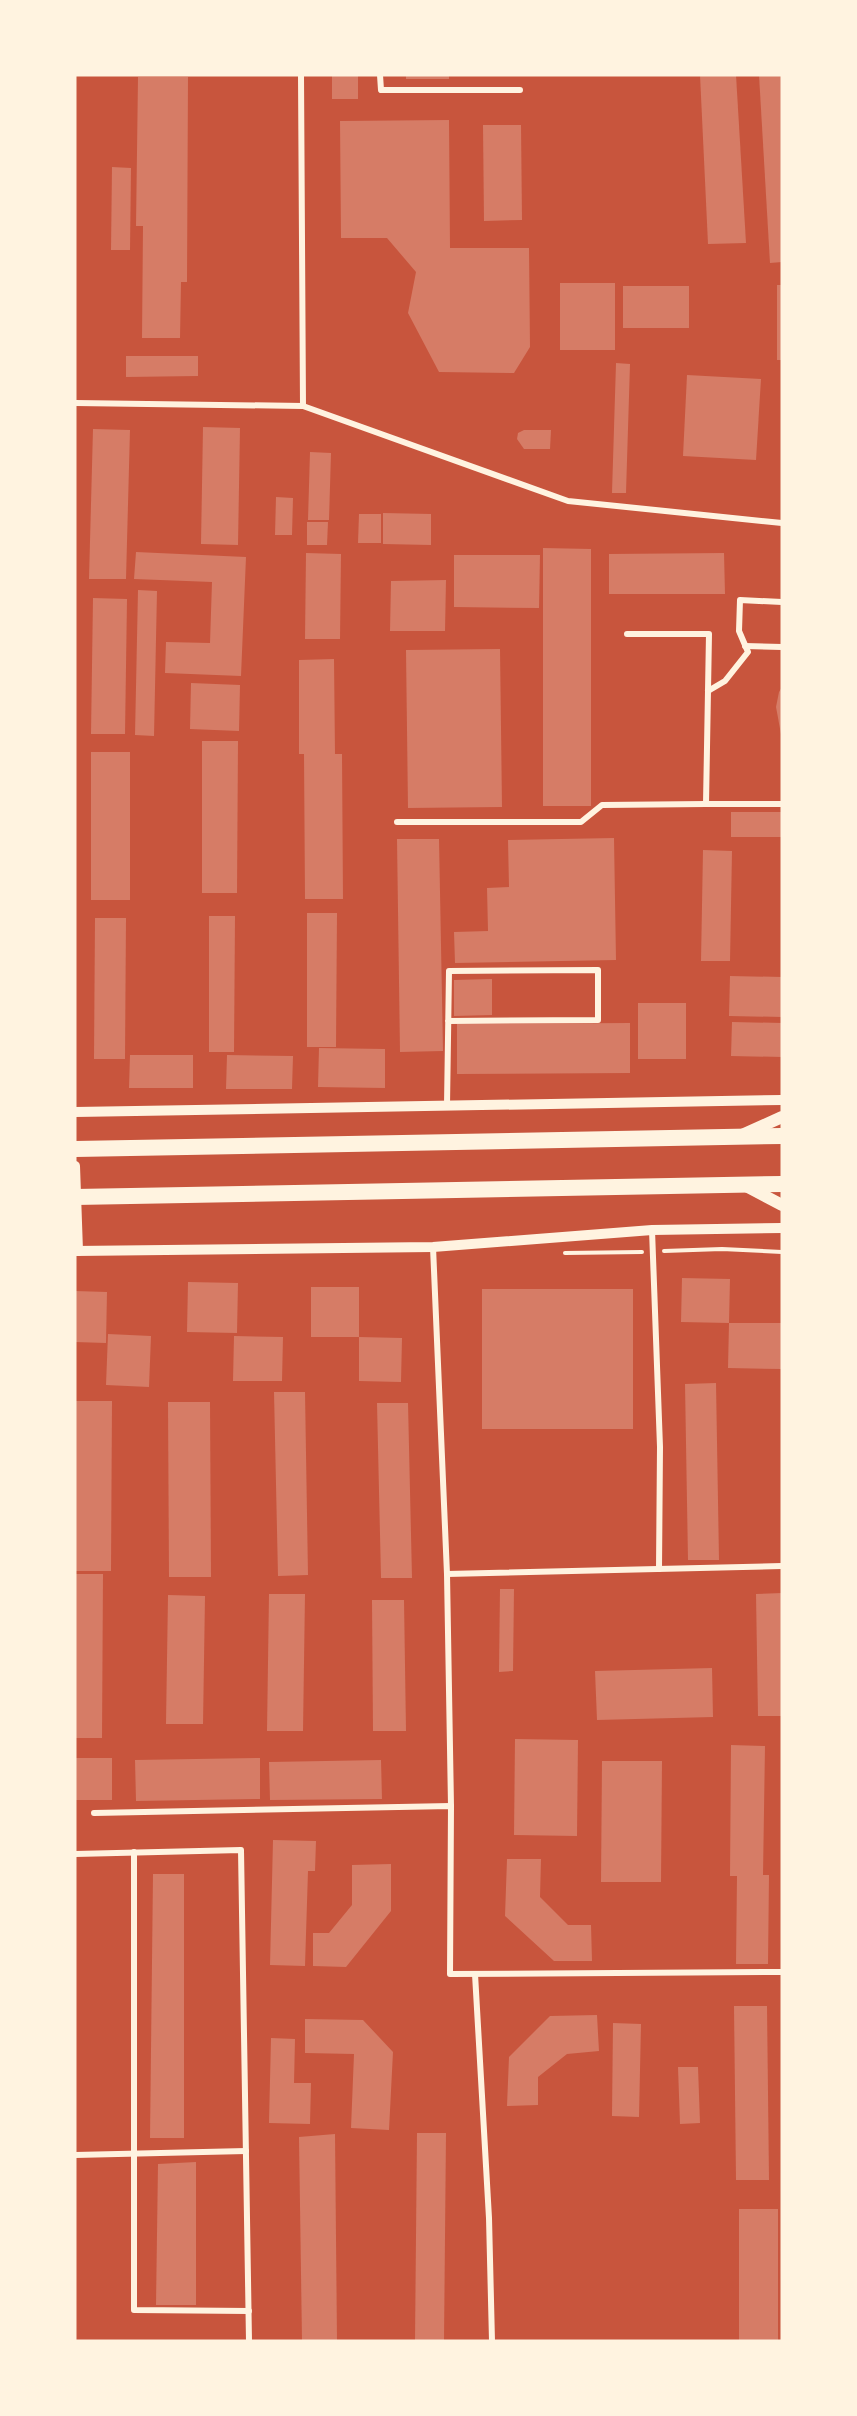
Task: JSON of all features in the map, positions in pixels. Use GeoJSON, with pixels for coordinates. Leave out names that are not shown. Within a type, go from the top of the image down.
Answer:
{"type":"FeatureCollection","features":[{"type":"Feature","properties":{"kind":"highway"},"geometry":{"type":"LineString","coordinates":[[75,1149],[782,1136]]}},
{"type":"Feature","properties":{"kind":"highway"},"geometry":{"type":"LineString","coordinates":[[75,1197],[782,1184]]}},
{"type":"Feature","properties":{"kind":"main road"},"geometry":{"type":"LineString","coordinates":[[75,1149],[741,1135],[782,1117]]}},
{"type":"Feature","properties":{"kind":"main road"},"geometry":{"type":"LineString","coordinates":[[171,1195],[741,1184],[782,1205]]}},
{"type":"Feature","properties":{"kind":"street"},"geometry":{"type":"LineString","coordinates":[[301,75],[303,406]]}},
{"type":"Feature","properties":{"kind":"street"},"geometry":{"type":"LineString","coordinates":[[380,75],[381,90],[520,90]]}},
{"type":"Feature","properties":{"kind":"street"},"geometry":{"type":"LineString","coordinates":[[75,403],[303,406],[567,501],[782,523]]}},
{"type":"Feature","properties":{"kind":"street"},"geometry":{"type":"LineString","coordinates":[[708,691],[725,681],[748,652],[739,631],[740,600],[782,602]]}},
{"type":"Feature","properties":{"kind":"street"},"geometry":{"type":"LineString","coordinates":[[627,634],[709,634],[706,804]]}},
{"type":"Feature","properties":{"kind":"street"},"geometry":{"type":"LineString","coordinates":[[745,646],[782,647]]}},
{"type":"Feature","properties":{"kind":"street"},"geometry":{"type":"LineString","coordinates":[[397,822],[581,822],[602,805],[782,804]]}},
{"type":"Feature","properties":{"kind":"street"},"geometry":{"type":"LineString","coordinates":[[447,1106],[448,1021],[449,971],[598,970],[598,1020],[448,1021]]}},
{"type":"Feature","properties":{"kind":"street"},"geometry":{"type":"LineString","coordinates":[[75,1112],[782,1100]]}},
{"type":"Feature","properties":{"kind":"street"},"geometry":{"type":"LineString","coordinates":[[75,1166],[76,1251],[433,1247],[652,1230],[782,1228]]}},
{"type":"Feature","properties":{"kind":"street"},"geometry":{"type":"LineString","coordinates":[[652,1230],[660,1447],[659,1569]]}},
{"type":"Feature","properties":{"kind":"street"},"geometry":{"type":"LineString","coordinates":[[433,1247],[447,1574],[451,1806],[450,1974],[782,1972]]}},
{"type":"Feature","properties":{"kind":"street"},"geometry":{"type":"LineString","coordinates":[[447,1574],[782,1566]]}},
{"type":"Feature","properties":{"kind":"street"},"geometry":{"type":"LineString","coordinates":[[94,1813],[451,1806]]}},
{"type":"Feature","properties":{"kind":"street"},"geometry":{"type":"LineString","coordinates":[[75,1854],[241,1850],[249,2341]]}},
{"type":"Feature","properties":{"kind":"street"},"geometry":{"type":"LineString","coordinates":[[134,1852],[134,2310],[249,2311]]}},
{"type":"Feature","properties":{"kind":"street"},"geometry":{"type":"LineString","coordinates":[[475,1974],[489,2218],[492,2341]]}},
{"type":"Feature","properties":{"kind":"street"},"geometry":{"type":"LineString","coordinates":[[75,2155],[246,2151]]}},
{"type":"Feature","properties":{"kind":"building"},"geometry":{"type":"Polygon","coordinates":[[[332,75],[358,75],[358,99],[332,99],[332,75]]]}},
{"type":"Feature","properties":{"kind":"building"},"geometry":{"type":"Polygon","coordinates":[[[406,75],[449,75],[449,79],[406,79],[406,75]]]}},
{"type":"Feature","properties":{"kind":"building"},"geometry":{"type":"Polygon","coordinates":[[[700,75],[736,75],[746,243],[708,244],[700,75]]]}},
{"type":"Feature","properties":{"kind":"building"},"geometry":{"type":"Polygon","coordinates":[[[759,75],[782,75],[782,262],[770,263],[759,75]]]}},
{"type":"Feature","properties":{"kind":"building"},"geometry":{"type":"Polygon","coordinates":[[[138,77],[188,77],[187,282],[181,282],[180,338],[142,338],[143,226],[136,226],[138,77]]]}},
{"type":"Feature","properties":{"kind":"building"},"geometry":{"type":"Polygon","coordinates":[[[449,120],[450,248],[529,248],[530,347],[514,373],[439,372],[408,313],[416,272],[387,238],[341,238],[340,121],[449,120]]]}},
{"type":"Feature","properties":{"kind":"building"},"geometry":{"type":"Polygon","coordinates":[[[483,125],[521,125],[522,220],[484,221],[483,125]]]}},
{"type":"Feature","properties":{"kind":"building"},"geometry":{"type":"Polygon","coordinates":[[[112,167],[131,168],[130,250],[111,250],[112,167]]]}},
{"type":"Feature","properties":{"kind":"building"},"geometry":{"type":"Polygon","coordinates":[[[560,283],[615,283],[615,350],[560,350],[560,283]]]}},
{"type":"Feature","properties":{"kind":"building"},"geometry":{"type":"Polygon","coordinates":[[[777,285],[782,285],[782,360],[777,360],[777,285]]]}},
{"type":"Feature","properties":{"kind":"building"},"geometry":{"type":"Polygon","coordinates":[[[623,286],[689,286],[689,328],[623,328],[623,286]]]}},
{"type":"Feature","properties":{"kind":"building"},"geometry":{"type":"Polygon","coordinates":[[[126,356],[198,356],[198,376],[126,377],[126,356]]]}},
{"type":"Feature","properties":{"kind":"building"},"geometry":{"type":"Polygon","coordinates":[[[616,363],[630,364],[626,493],[612,493],[616,363]]]}},
{"type":"Feature","properties":{"kind":"building"},"geometry":{"type":"Polygon","coordinates":[[[687,375],[761,379],[756,460],[683,456],[687,375]]]}},
{"type":"Feature","properties":{"kind":"building"},"geometry":{"type":"Polygon","coordinates":[[[203,427],[240,428],[238,545],[201,544],[203,427]]]}},
{"type":"Feature","properties":{"kind":"building"},"geometry":{"type":"Polygon","coordinates":[[[93,429],[130,430],[126,579],[89,579],[93,429]]]}},
{"type":"Feature","properties":{"kind":"building"},"geometry":{"type":"Polygon","coordinates":[[[524,430],[551,430],[550,449],[524,449],[517,439],[518,433],[524,430]]]}},
{"type":"Feature","properties":{"kind":"building"},"geometry":{"type":"Polygon","coordinates":[[[310,452],[331,453],[329,520],[308,520],[310,452]]]}},
{"type":"Feature","properties":{"kind":"building"},"geometry":{"type":"Polygon","coordinates":[[[276,497],[293,498],[292,535],[275,535],[276,497]]]}},
{"type":"Feature","properties":{"kind":"building"},"geometry":{"type":"Polygon","coordinates":[[[383,513],[431,514],[431,545],[383,544],[383,513]]]}},
{"type":"Feature","properties":{"kind":"building"},"geometry":{"type":"Polygon","coordinates":[[[359,514],[381,514],[381,543],[358,543],[359,514]]]}},
{"type":"Feature","properties":{"kind":"building"},"geometry":{"type":"Polygon","coordinates":[[[307,522],[328,522],[327,545],[307,545],[307,522]]]}},
{"type":"Feature","properties":{"kind":"building"},"geometry":{"type":"Polygon","coordinates":[[[543,548],[591,549],[591,806],[543,806],[543,548]]]}},
{"type":"Feature","properties":{"kind":"building"},"geometry":{"type":"Polygon","coordinates":[[[136,552],[246,557],[241,676],[165,673],[166,642],[210,643],[212,582],[134,579],[136,552]]]}},
{"type":"Feature","properties":{"kind":"building"},"geometry":{"type":"Polygon","coordinates":[[[306,553],[341,554],[340,639],[305,639],[306,553]]]}},
{"type":"Feature","properties":{"kind":"building"},"geometry":{"type":"Polygon","coordinates":[[[724,553],[725,594],[609,594],[609,554],[724,553]]]}},
{"type":"Feature","properties":{"kind":"building"},"geometry":{"type":"Polygon","coordinates":[[[454,555],[540,555],[539,608],[454,607],[454,555]]]}},
{"type":"Feature","properties":{"kind":"building"},"geometry":{"type":"Polygon","coordinates":[[[446,580],[445,631],[390,631],[391,581],[446,580]]]}},
{"type":"Feature","properties":{"kind":"building"},"geometry":{"type":"Polygon","coordinates":[[[138,590],[157,591],[154,736],[135,735],[138,590]]]}},
{"type":"Feature","properties":{"kind":"building"},"geometry":{"type":"Polygon","coordinates":[[[93,598],[127,599],[125,734],[91,734],[93,598]]]}},
{"type":"Feature","properties":{"kind":"building"},"geometry":{"type":"Polygon","coordinates":[[[500,649],[502,807],[408,808],[406,650],[500,649]]]}},
{"type":"Feature","properties":{"kind":"building"},"geometry":{"type":"Polygon","coordinates":[[[334,659],[335,754],[342,754],[343,899],[305,899],[304,754],[299,754],[299,660],[334,659]]]}},
{"type":"Feature","properties":{"kind":"building"},"geometry":{"type":"Polygon","coordinates":[[[191,683],[240,685],[239,731],[190,729],[191,683]]]}},
{"type":"Feature","properties":{"kind":"building"},"geometry":{"type":"Polygon","coordinates":[[[782,687],[782,734],[781,734],[776,707],[782,687]]]}},
{"type":"Feature","properties":{"kind":"building"},"geometry":{"type":"Polygon","coordinates":[[[202,741],[238,741],[237,893],[202,893],[202,741]]]}},
{"type":"Feature","properties":{"kind":"building"},"geometry":{"type":"Polygon","coordinates":[[[91,752],[130,752],[130,900],[91,900],[91,752]]]}},
{"type":"Feature","properties":{"kind":"building"},"geometry":{"type":"Polygon","coordinates":[[[731,812],[782,812],[782,837],[731,837],[731,812]]]}},
{"type":"Feature","properties":{"kind":"building"},"geometry":{"type":"Polygon","coordinates":[[[614,838],[616,960],[455,963],[454,932],[488,931],[487,888],[509,887],[508,840],[614,838]]]}},
{"type":"Feature","properties":{"kind":"building"},"geometry":{"type":"Polygon","coordinates":[[[397,839],[439,839],[443,1051],[400,1052],[397,839]]]}},
{"type":"Feature","properties":{"kind":"building"},"geometry":{"type":"Polygon","coordinates":[[[703,850],[732,851],[730,961],[701,961],[703,850]]]}},
{"type":"Feature","properties":{"kind":"building"},"geometry":{"type":"Polygon","coordinates":[[[307,913],[337,913],[336,1047],[307,1047],[307,913]]]}},
{"type":"Feature","properties":{"kind":"building"},"geometry":{"type":"Polygon","coordinates":[[[209,916],[235,916],[234,1052],[209,1052],[209,916]]]}},
{"type":"Feature","properties":{"kind":"building"},"geometry":{"type":"Polygon","coordinates":[[[95,918],[126,918],[125,1059],[94,1059],[95,918]]]}},
{"type":"Feature","properties":{"kind":"building"},"geometry":{"type":"Polygon","coordinates":[[[730,976],[782,977],[782,1017],[729,1016],[730,976]]]}},
{"type":"Feature","properties":{"kind":"building"},"geometry":{"type":"Polygon","coordinates":[[[492,979],[492,1015],[454,1016],[454,980],[492,979]]]}},
{"type":"Feature","properties":{"kind":"building"},"geometry":{"type":"Polygon","coordinates":[[[638,1003],[686,1003],[686,1059],[638,1059],[638,1003]]]}},
{"type":"Feature","properties":{"kind":"building"},"geometry":{"type":"Polygon","coordinates":[[[732,1022],[782,1023],[782,1057],[731,1056],[732,1022]]]}},
{"type":"Feature","properties":{"kind":"building"},"geometry":{"type":"Polygon","coordinates":[[[630,1023],[630,1073],[457,1074],[457,1024],[630,1023]]]}},
{"type":"Feature","properties":{"kind":"building"},"geometry":{"type":"Polygon","coordinates":[[[319,1048],[385,1049],[385,1088],[318,1087],[319,1048]]]}},
{"type":"Feature","properties":{"kind":"building"},"geometry":{"type":"Polygon","coordinates":[[[130,1055],[193,1055],[193,1088],[129,1088],[130,1055]]]}},
{"type":"Feature","properties":{"kind":"building"},"geometry":{"type":"Polygon","coordinates":[[[227,1055],[293,1056],[292,1089],[226,1089],[227,1055]]]}},
{"type":"Feature","properties":{"kind":"building"},"geometry":{"type":"Polygon","coordinates":[[[682,1278],[730,1279],[729,1323],[681,1322],[682,1278]]]}},
{"type":"Feature","properties":{"kind":"building"},"geometry":{"type":"Polygon","coordinates":[[[188,1282],[238,1283],[237,1333],[187,1332],[188,1282]]]}},
{"type":"Feature","properties":{"kind":"building"},"geometry":{"type":"Polygon","coordinates":[[[311,1287],[359,1287],[359,1337],[311,1337],[311,1287]]]}},
{"type":"Feature","properties":{"kind":"building"},"geometry":{"type":"Polygon","coordinates":[[[482,1289],[633,1289],[633,1429],[482,1429],[482,1289]]]}},
{"type":"Feature","properties":{"kind":"building"},"geometry":{"type":"Polygon","coordinates":[[[75,1291],[107,1292],[106,1343],[75,1342],[75,1291]]]}},
{"type":"Feature","properties":{"kind":"building"},"geometry":{"type":"Polygon","coordinates":[[[729,1323],[782,1323],[782,1369],[728,1368],[729,1323]]]}},
{"type":"Feature","properties":{"kind":"building"},"geometry":{"type":"Polygon","coordinates":[[[108,1334],[151,1336],[149,1387],[106,1385],[108,1334]]]}},
{"type":"Feature","properties":{"kind":"building"},"geometry":{"type":"Polygon","coordinates":[[[234,1336],[283,1337],[282,1381],[233,1381],[234,1336]]]}},
{"type":"Feature","properties":{"kind":"building"},"geometry":{"type":"Polygon","coordinates":[[[359,1337],[402,1338],[401,1382],[359,1381],[359,1337]]]}},
{"type":"Feature","properties":{"kind":"building"},"geometry":{"type":"Polygon","coordinates":[[[716,1383],[719,1560],[688,1560],[685,1384],[716,1383]]]}},
{"type":"Feature","properties":{"kind":"building"},"geometry":{"type":"Polygon","coordinates":[[[274,1392],[305,1392],[308,1575],[278,1576],[274,1392]]]}},
{"type":"Feature","properties":{"kind":"building"},"geometry":{"type":"Polygon","coordinates":[[[76,1401],[112,1401],[111,1571],[75,1571],[76,1401]]]}},
{"type":"Feature","properties":{"kind":"building"},"geometry":{"type":"Polygon","coordinates":[[[168,1402],[210,1402],[211,1577],[169,1577],[168,1402]]]}},
{"type":"Feature","properties":{"kind":"building"},"geometry":{"type":"Polygon","coordinates":[[[377,1403],[408,1403],[412,1578],[381,1578],[377,1403]]]}},
{"type":"Feature","properties":{"kind":"building"},"geometry":{"type":"Polygon","coordinates":[[[75,1574],[103,1574],[102,1738],[75,1738],[75,1574]]]}},
{"type":"Feature","properties":{"kind":"building"},"geometry":{"type":"Polygon","coordinates":[[[500,1589],[514,1589],[513,1671],[499,1672],[500,1589]]]}},
{"type":"Feature","properties":{"kind":"building"},"geometry":{"type":"Polygon","coordinates":[[[782,1593],[782,1716],[758,1716],[756,1594],[782,1593]]]}},
{"type":"Feature","properties":{"kind":"building"},"geometry":{"type":"Polygon","coordinates":[[[269,1594],[305,1594],[303,1731],[267,1731],[269,1594]]]}},
{"type":"Feature","properties":{"kind":"building"},"geometry":{"type":"Polygon","coordinates":[[[168,1595],[205,1596],[203,1724],[166,1724],[168,1595]]]}},
{"type":"Feature","properties":{"kind":"building"},"geometry":{"type":"Polygon","coordinates":[[[372,1600],[404,1600],[406,1731],[373,1731],[372,1600]]]}},
{"type":"Feature","properties":{"kind":"building"},"geometry":{"type":"Polygon","coordinates":[[[712,1668],[713,1717],[597,1720],[595,1671],[712,1668]]]}},
{"type":"Feature","properties":{"kind":"building"},"geometry":{"type":"Polygon","coordinates":[[[515,1739],[578,1740],[577,1836],[514,1835],[515,1739]]]}},
{"type":"Feature","properties":{"kind":"building"},"geometry":{"type":"Polygon","coordinates":[[[731,1745],[765,1746],[763,1875],[769,1875],[768,1964],[736,1964],[737,1876],[730,1876],[731,1745]]]}},
{"type":"Feature","properties":{"kind":"building"},"geometry":{"type":"Polygon","coordinates":[[[75,1758],[112,1758],[112,1800],[75,1800],[75,1758]]]}},
{"type":"Feature","properties":{"kind":"building"},"geometry":{"type":"Polygon","coordinates":[[[260,1758],[260,1799],[136,1801],[135,1760],[260,1758]]]}},
{"type":"Feature","properties":{"kind":"building"},"geometry":{"type":"Polygon","coordinates":[[[381,1760],[382,1799],[270,1800],[269,1762],[381,1760]]]}},
{"type":"Feature","properties":{"kind":"building"},"geometry":{"type":"Polygon","coordinates":[[[602,1761],[662,1761],[661,1882],[601,1882],[602,1761]]]}},
{"type":"Feature","properties":{"kind":"building"},"geometry":{"type":"Polygon","coordinates":[[[273,1840],[316,1841],[315,1871],[308,1871],[305,1966],[270,1965],[273,1840]]]}},
{"type":"Feature","properties":{"kind":"building"},"geometry":{"type":"Polygon","coordinates":[[[507,1859],[541,1859],[540,1897],[568,1925],[591,1925],[592,1961],[554,1961],[505,1916],[507,1859]]]}},
{"type":"Feature","properties":{"kind":"building"},"geometry":{"type":"Polygon","coordinates":[[[391,1864],[391,1911],[346,1967],[313,1966],[313,1933],[329,1933],[352,1905],[352,1865],[391,1864]]]}},
{"type":"Feature","properties":{"kind":"building"},"geometry":{"type":"Polygon","coordinates":[[[153,1874],[184,1874],[184,2138],[150,2138],[153,1874]]]}},
{"type":"Feature","properties":{"kind":"building"},"geometry":{"type":"Polygon","coordinates":[[[734,2006],[767,2006],[769,2180],[736,2180],[734,2006]]]}},
{"type":"Feature","properties":{"kind":"building"},"geometry":{"type":"Polygon","coordinates":[[[597,2015],[599,2051],[567,2054],[538,2077],[538,2105],[507,2106],[509,2057],[550,2016],[597,2015]]]}},
{"type":"Feature","properties":{"kind":"building"},"geometry":{"type":"Polygon","coordinates":[[[305,2019],[363,2020],[393,2052],[389,2130],[351,2128],[354,2054],[305,2053],[305,2019]]]}},
{"type":"Feature","properties":{"kind":"building"},"geometry":{"type":"Polygon","coordinates":[[[613,2023],[641,2024],[639,2117],[612,2116],[613,2023]]]}},
{"type":"Feature","properties":{"kind":"building"},"geometry":{"type":"Polygon","coordinates":[[[271,2038],[295,2039],[294,2083],[311,2083],[310,2124],[269,2123],[271,2038]]]}},
{"type":"Feature","properties":{"kind":"building"},"geometry":{"type":"Polygon","coordinates":[[[678,2067],[698,2067],[700,2123],[680,2124],[678,2067]]]}},
{"type":"Feature","properties":{"kind":"building"},"geometry":{"type":"Polygon","coordinates":[[[417,2133],[446,2133],[444,2341],[415,2341],[417,2133]]]}},
{"type":"Feature","properties":{"kind":"building"},"geometry":{"type":"Polygon","coordinates":[[[335,2134],[337,2341],[302,2341],[299,2137],[335,2134]]]}},
{"type":"Feature","properties":{"kind":"building"},"geometry":{"type":"Polygon","coordinates":[[[196,2162],[196,2305],[156,2305],[158,2164],[196,2162]]]}},
{"type":"Feature","properties":{"kind":"building"},"geometry":{"type":"Polygon","coordinates":[[[739,2209],[778,2209],[778,2341],[739,2341],[739,2209]]]}}]}
